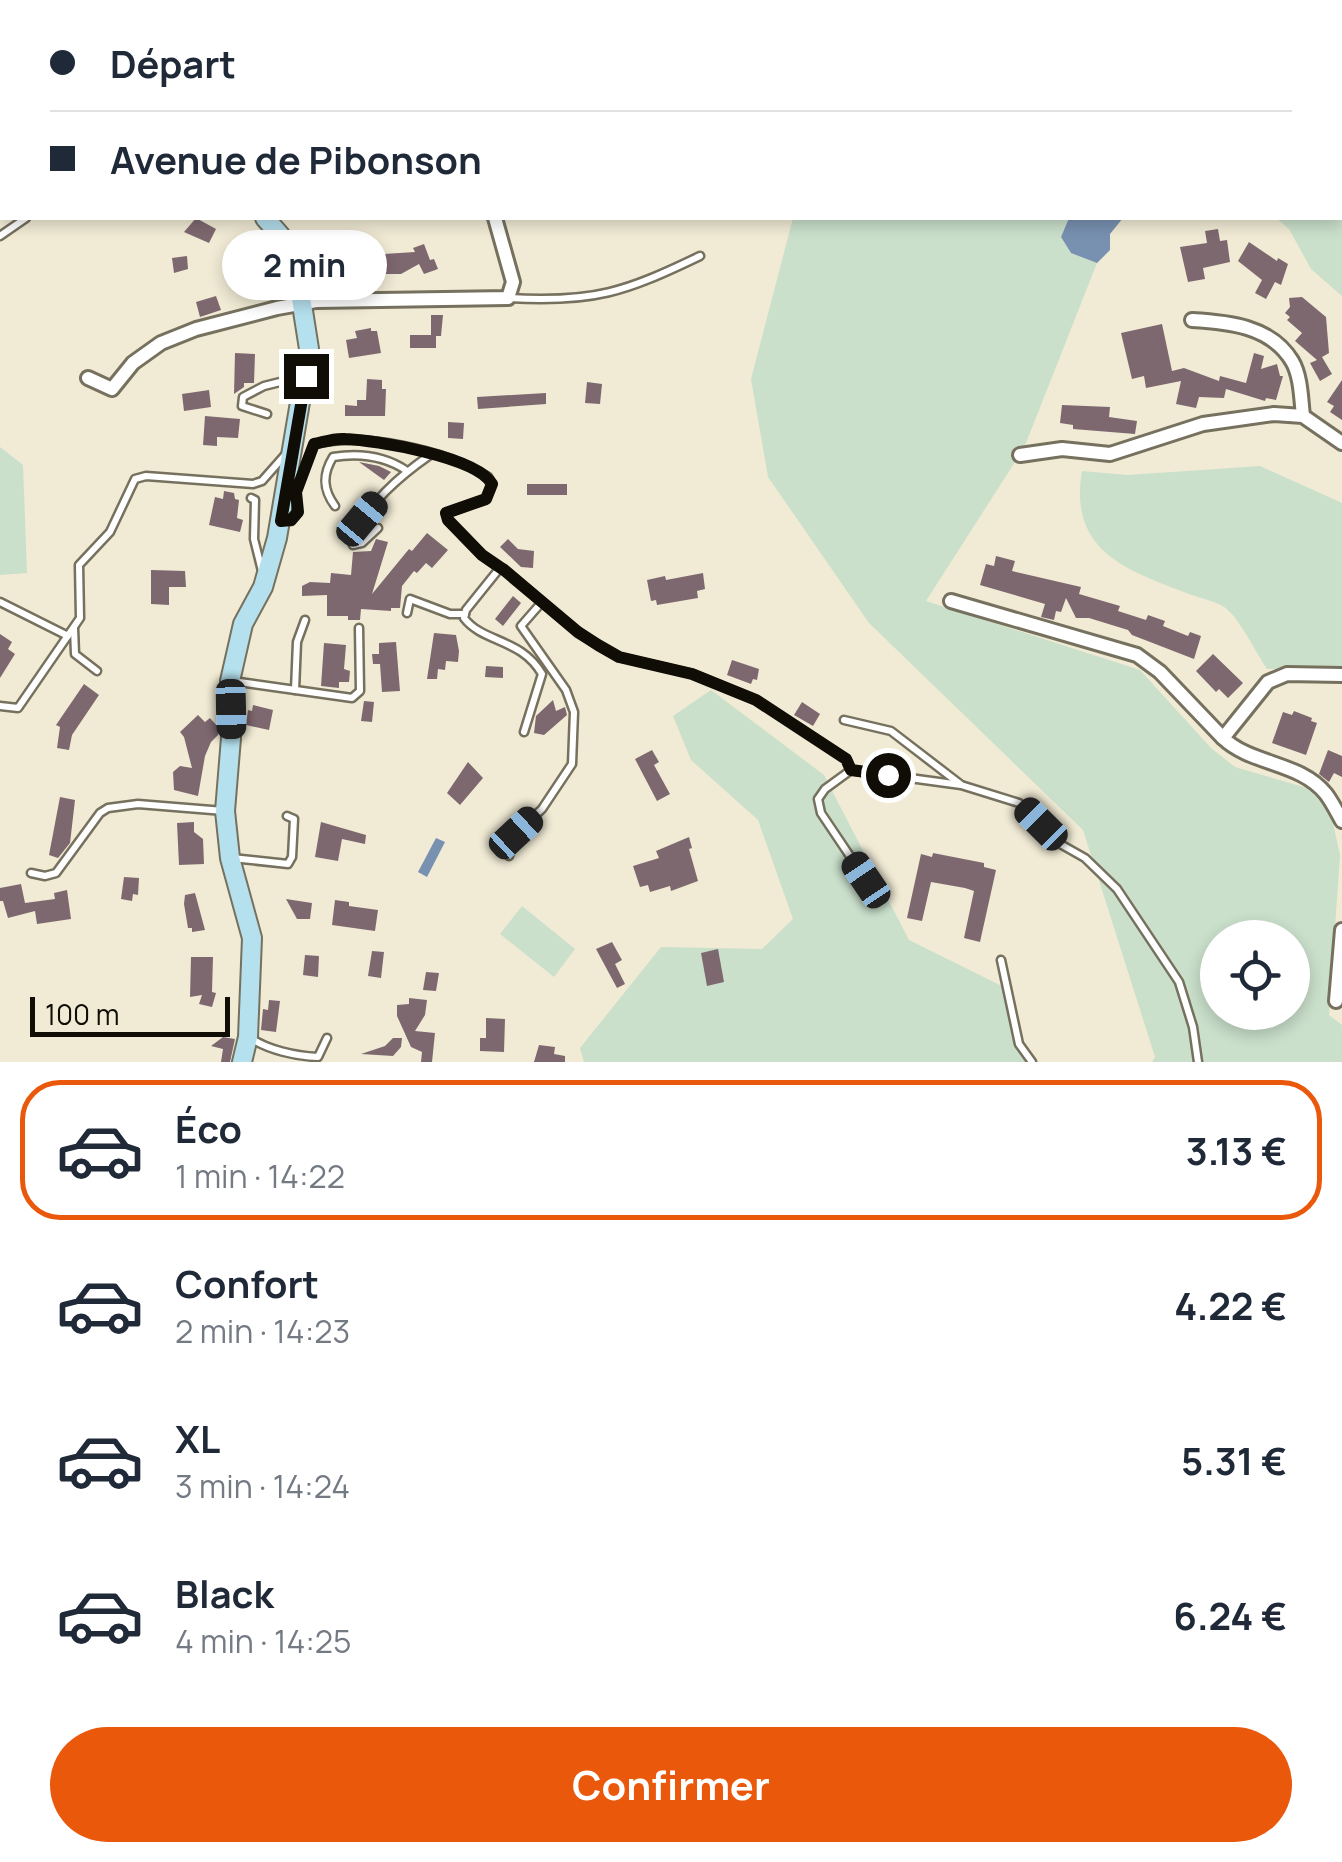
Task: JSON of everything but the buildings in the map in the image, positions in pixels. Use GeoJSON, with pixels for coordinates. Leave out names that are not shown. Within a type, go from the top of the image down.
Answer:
{"type":"FeatureCollection","features":[{"type":"Feature","properties":{"kind":"street"},"geometry":{"type":"LineString","coordinates":[[242,1062],[248,1036],[252,938],[230,858],[225,811],[232,738],[230,681],[243,624],[266,576],[281,521],[309,349],[298,279],[280,235],[268,220]]}},
{"type":"Feature","properties":{"kind":"street"},"geometry":{"type":"LineString","coordinates":[[88,378],[112,388],[133,363],[161,342],[196,329],[302,303],[508,298],[513,282],[496,220]]}},
{"type":"Feature","properties":{"kind":"street"},"geometry":{"type":"LineString","coordinates":[[1192,320],[1236,323],[1268,337],[1292,360],[1303,416]]}},
{"type":"Feature","properties":{"kind":"street"},"geometry":{"type":"LineString","coordinates":[[1020,455],[1062,449],[1110,454],[1204,424],[1274,414],[1303,416],[1342,443]]}},
{"type":"Feature","properties":{"kind":"street"},"geometry":{"type":"LineString","coordinates":[[951,601],[1137,655],[1160,672],[1236,750],[1300,774],[1324,791],[1342,821]]}},
{"type":"Feature","properties":{"kind":"street"},"geometry":{"type":"LineString","coordinates":[[1223,738],[1268,682],[1288,674],[1342,675]]}},
{"type":"Feature","properties":{"kind":"street"},"geometry":{"type":"LineString","coordinates":[[1336,1001],[1342,930]]}},
{"type":"Feature","properties":{"kind":"lane"},"geometry":{"type":"LineString","coordinates":[[0,236],[23,220]]}},
{"type":"Feature","properties":{"kind":"lane"},"geometry":{"type":"LineString","coordinates":[[508,298],[598,298],[700,256]]}},
{"type":"Feature","properties":{"kind":"lane"},"geometry":{"type":"LineString","coordinates":[[266,414],[246,409],[242,406],[243,397],[264,386],[306,376]]}},
{"type":"Feature","properties":{"kind":"lane"},"geometry":{"type":"LineString","coordinates":[[281,521],[291,520],[298,512],[296,492],[314,444],[340,438],[412,447],[488,477],[492,484],[486,499],[446,513],[448,520],[482,555],[578,632],[619,657],[692,674],[756,700],[846,759],[851,770]]}},
{"type":"Feature","properties":{"kind":"lane"},"geometry":{"type":"LineString","coordinates":[[0,706],[18,708],[80,618],[78,565],[110,532],[134,479],[146,476],[253,484],[262,480],[295,443]]}},
{"type":"Feature","properties":{"kind":"lane"},"geometry":{"type":"LineString","coordinates":[[334,506],[324,485],[333,458],[352,454],[392,460],[407,471]]}},
{"type":"Feature","properties":{"kind":"lane"},"geometry":{"type":"LineString","coordinates":[[378,528],[362,543],[352,544],[351,538],[362,519],[394,480],[431,454]]}},
{"type":"Feature","properties":{"kind":"lane"},"geometry":{"type":"LineString","coordinates":[[251,498],[255,500],[254,539],[260,568],[266,576]]}},
{"type":"Feature","properties":{"kind":"lane"},"geometry":{"type":"LineString","coordinates":[[502,570],[464,618],[472,628],[524,652],[542,674],[524,732]]}},
{"type":"Feature","properties":{"kind":"lane"},"geometry":{"type":"LineString","coordinates":[[407,613],[410,599],[450,614],[465,614]]}},
{"type":"Feature","properties":{"kind":"lane"},"geometry":{"type":"LineString","coordinates":[[0,602],[68,636]]}},
{"type":"Feature","properties":{"kind":"lane"},"geometry":{"type":"LineString","coordinates":[[509,856],[516,833],[542,809],[572,764],[574,712],[566,690],[521,626],[542,602]]}},
{"type":"Feature","properties":{"kind":"lane"},"geometry":{"type":"LineString","coordinates":[[295,690],[297,642],[305,620]]}},
{"type":"Feature","properties":{"kind":"lane"},"geometry":{"type":"LineString","coordinates":[[74,627],[76,654],[96,671]]}},
{"type":"Feature","properties":{"kind":"lane"},"geometry":{"type":"LineString","coordinates":[[230,681],[352,698],[360,691],[360,628]]}},
{"type":"Feature","properties":{"kind":"lane"},"geometry":{"type":"LineString","coordinates":[[844,720],[891,731],[962,784]]}},
{"type":"Feature","properties":{"kind":"lane"},"geometry":{"type":"LineString","coordinates":[[866,880],[820,813],[818,799],[851,770],[962,784],[1020,803],[1062,845],[1085,858],[1117,889],[1179,982],[1193,1026],[1198,1062]]}},
{"type":"Feature","properties":{"kind":"lane"},"geometry":{"type":"LineString","coordinates":[[31,874],[45,876],[56,872],[100,813],[120,804],[225,811]]}},
{"type":"Feature","properties":{"kind":"lane"},"geometry":{"type":"LineString","coordinates":[[230,858],[288,864],[292,857],[294,820],[287,816]]}},
{"type":"Feature","properties":{"kind":"lane"},"geometry":{"type":"LineString","coordinates":[[1001,960],[1019,1044],[1032,1062]]}},
{"type":"Feature","properties":{"kind":"lane"},"geometry":{"type":"LineString","coordinates":[[248,1036],[258,1044],[304,1056],[318,1056],[327,1038]]}},
{"type":"Feature","properties":{"kind":"green space"},"geometry":{"type":"Polygon","coordinates":[[[792,220],[1068,220],[1061,237],[1071,253],[1097,263],[1024,448],[926,601],[1140,670],[1211,748],[1235,767],[1314,790],[1333,823],[1340,855],[1329,1015],[1342,1025],[1342,1062],[1152,1062],[1155,1057],[1083,830],[869,623],[768,477],[751,379],[792,220]]]}},
{"type":"Feature","properties":{"kind":"green space"},"geometry":{"type":"Polygon","coordinates":[[[1278,220],[1342,220],[1342,296],[1311,269],[1289,229],[1278,220]]]}},
{"type":"Feature","properties":{"kind":"green space"},"geometry":{"type":"Polygon","coordinates":[[[0,447],[23,465],[27,573],[0,575],[0,447]]]}},
{"type":"Feature","properties":{"kind":"green space"},"geometry":{"type":"Polygon","coordinates":[[[1260,466],[1342,503],[1342,667],[1267,669],[1225,607],[1126,567],[1094,540],[1084,522],[1080,499],[1082,471],[1127,475],[1260,466]]]}},
{"type":"Feature","properties":{"kind":"green space"},"geometry":{"type":"Polygon","coordinates":[[[711,690],[824,775],[909,940],[1012,991],[1027,1062],[584,1062],[580,1048],[661,947],[762,949],[793,919],[758,820],[691,760],[673,716],[711,690]]]}},
{"type":"Feature","properties":{"kind":"green space"},"geometry":{"type":"Polygon","coordinates":[[[522,906],[575,949],[554,977],[500,934],[522,906]]]}},
{"type":"Feature","properties":{"kind":"water"},"geometry":{"type":"Polygon","coordinates":[[[1068,220],[1121,220],[1110,234],[1110,250],[1097,263],[1071,253],[1061,237],[1068,220]]]}},
{"type":"Feature","properties":{"kind":"water"},"geometry":{"type":"Polygon","coordinates":[[[436,838],[445,842],[427,877],[418,872],[436,838]]]}},
{"type":"Feature","properties":{"kind":"route"},"geometry":{"type":"LineString","coordinates":[[306,376],[281,521],[291,520],[298,512],[296,492],[314,444],[340,438],[412,447],[484,474],[492,484],[486,499],[456,507],[446,513],[448,520],[482,555],[578,632],[619,657],[692,674],[756,700],[846,759],[851,770],[888,775]]}}]}
